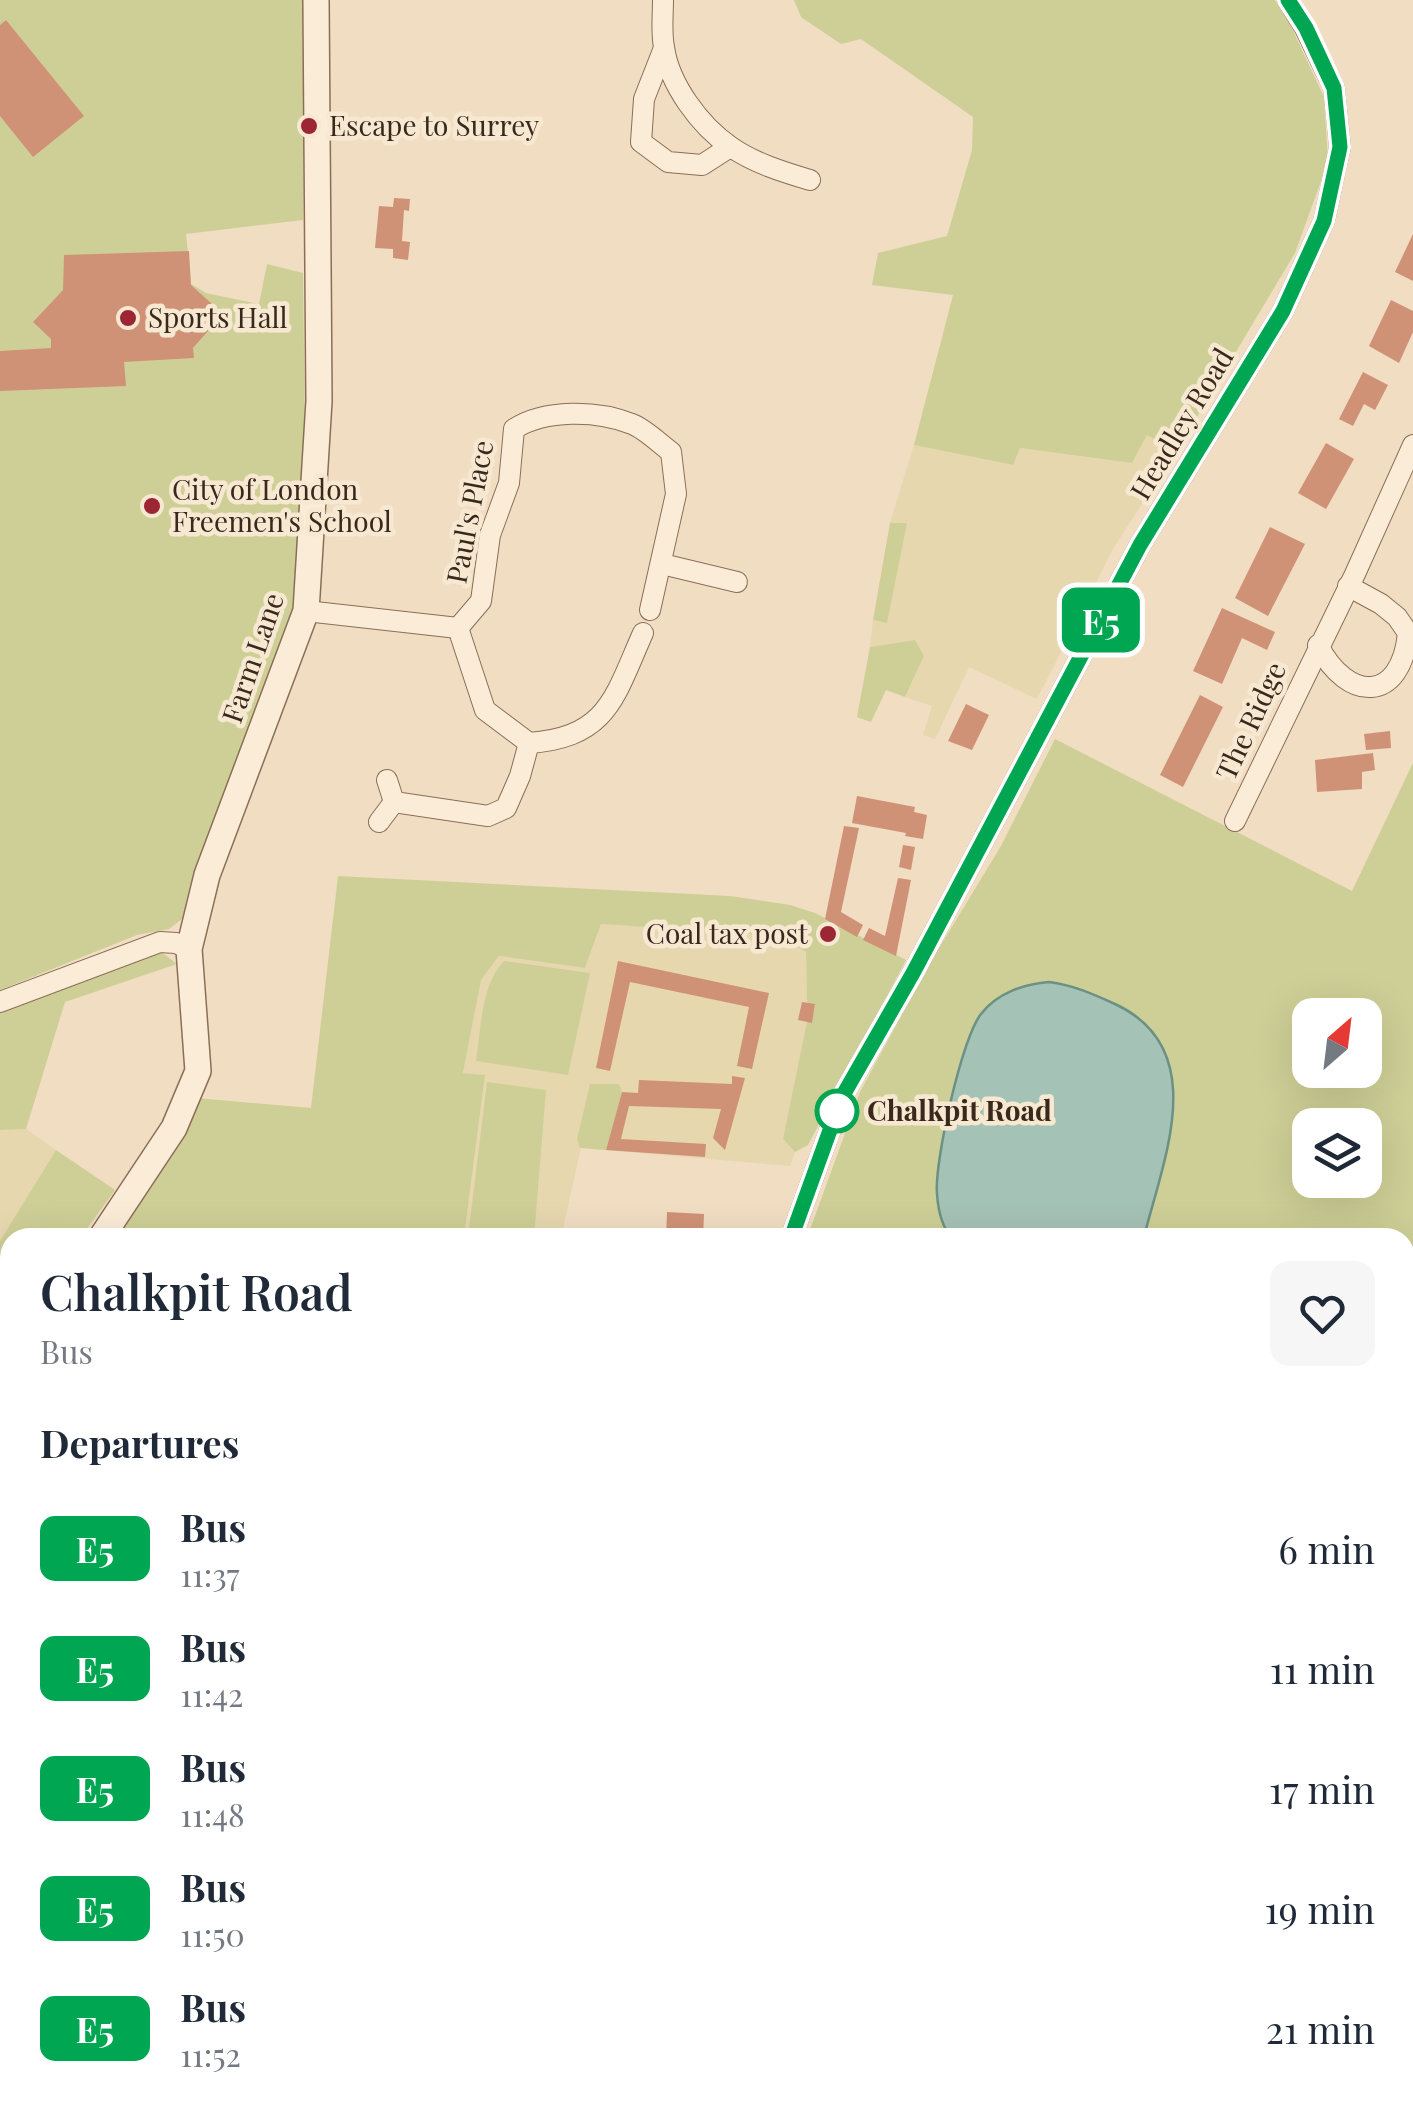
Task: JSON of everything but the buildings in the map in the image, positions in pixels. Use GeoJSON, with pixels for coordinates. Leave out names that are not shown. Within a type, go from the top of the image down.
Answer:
{"type":"FeatureCollection","features":[{"type":"Feature","properties":{"kind":"street","name":"Farm Lane"},"geometry":{"type":"LineString","coordinates":[[108,1228],[174,1128],[198,1071],[189,949],[207,875],[306,611],[319,401],[316,0]]}},
{"type":"Feature","properties":{"kind":"street"},"geometry":{"type":"LineString","coordinates":[[663,0],[664,48],[678,88],[687,101],[730,147],[776,170],[810,180]]}},
{"type":"Feature","properties":{"kind":"street","name":"Headley Road"},"geometry":{"type":"LineString","coordinates":[[795,1228],[842,1097],[913,973],[1140,545],[1283,311],[1324,221],[1340,147],[1334,88],[1288,0]]}},
{"type":"Feature","properties":{"kind":"street"},"geometry":{"type":"LineString","coordinates":[[664,48],[644,99],[642,142],[668,162],[702,165],[730,147]]}},
{"type":"Feature","properties":{"kind":"street","name":"Paul's Place"},"geometry":{"type":"LineString","coordinates":[[458,628],[481,601],[490,534],[509,483],[514,429],[528,419],[567,414],[634,424],[671,452],[676,494],[650,610]]}},
{"type":"Feature","properties":{"kind":"street","name":"The Ridge"},"geometry":{"type":"LineString","coordinates":[[1234,821],[1413,444]]}},
{"type":"Feature","properties":{"kind":"street"},"geometry":{"type":"LineString","coordinates":[[662,564],[737,582]]}},
{"type":"Feature","properties":{"kind":"street","name":"The Ridge"},"geometry":{"type":"LineString","coordinates":[[1318,645],[1342,680],[1360,687],[1378,686],[1396,674],[1406,659],[1408,633],[1397,617],[1348,586]]}},
{"type":"Feature","properties":{"kind":"street"},"geometry":{"type":"LineString","coordinates":[[306,611],[458,628],[485,710],[529,743],[555,741],[588,728],[604,713],[642,633]]}},
{"type":"Feature","properties":{"kind":"street"},"geometry":{"type":"LineString","coordinates":[[394,802],[488,816],[506,808],[529,743]]}},
{"type":"Feature","properties":{"kind":"street"},"geometry":{"type":"LineString","coordinates":[[388,780],[394,802]]}},
{"type":"Feature","properties":{"kind":"street"},"geometry":{"type":"LineString","coordinates":[[379,822],[394,802]]}},
{"type":"Feature","properties":{"kind":"street"},"geometry":{"type":"LineString","coordinates":[[0,1002],[160,942],[189,949]]}},
{"type":"Feature","properties":{"kind":"shaded area"},"geometry":{"type":"Polygon","coordinates":[[[1147,435],[1176,452],[1114,547],[1037,699],[969,667],[935,739],[923,735],[932,706],[905,697],[924,657],[915,640],[870,647],[873,620],[886,623],[906,523],[890,523],[914,445],[1012,465],[1020,448],[1132,463],[1147,435]]]}},
{"type":"Feature","properties":{"kind":"shaded area"},"geometry":{"type":"Polygon","coordinates":[[[601,924],[778,936],[806,952],[807,1002],[815,1004],[783,1139],[795,1152],[790,1166],[581,1148],[563,1228],[465,1228],[485,1076],[463,1074],[481,980],[499,956],[585,968],[601,924]]]}},
{"type":"Feature","properties":{"kind":"shaded area"},"geometry":{"type":"Polygon","coordinates":[[[1049,982],[1115,1004],[1145,1024],[1163,1049],[1172,1077],[1173,1108],[1169,1141],[1146,1228],[945,1227],[939,1211],[937,1178],[966,1047],[981,1014],[995,1000],[1030,985],[1049,982]]]}},
{"type":"Feature","properties":{"kind":"shaded area"},"geometry":{"type":"Polygon","coordinates":[[[26,1129],[56,1150],[8,1228],[0,1228],[0,1130],[26,1129]]]}},
{"type":"Feature","properties":{"kind":"green space","name":"City of London Freemen's School"},"geometry":{"type":"Polygon","coordinates":[[[0,0],[306,0],[303,220],[186,234],[191,284],[206,293],[259,304],[267,264],[303,273],[305,432],[301,581],[292,628],[182,919],[169,929],[137,935],[0,990],[0,0]]]}},
{"type":"Feature","properties":{"kind":"green space"},"geometry":{"type":"Polygon","coordinates":[[[794,0],[1275,0],[1324,97],[1328,162],[1295,253],[1176,452],[1147,435],[1132,463],[1020,448],[1013,465],[914,445],[953,295],[872,285],[878,253],[947,236],[972,150],[973,117],[861,39],[841,44],[801,17],[794,0]]]}},
{"type":"Feature","properties":{"kind":"green space"},"geometry":{"type":"Polygon","coordinates":[[[890,523],[907,523],[887,623],[873,620],[890,523]]]}},
{"type":"Feature","properties":{"kind":"green space"},"geometry":{"type":"Polygon","coordinates":[[[915,640],[924,656],[905,697],[886,690],[871,722],[857,717],[870,647],[915,640]]]}},
{"type":"Feature","properties":{"kind":"green space"},"geometry":{"type":"Polygon","coordinates":[[[1055,739],[1352,891],[1413,763],[1413,1228],[811,1228],[860,1092],[930,963],[1001,846],[1055,739]]]}},
{"type":"Feature","properties":{"kind":"green space"},"geometry":{"type":"Polygon","coordinates":[[[338,876],[730,896],[815,913],[906,960],[808,1145],[795,1152],[783,1139],[807,1022],[812,1022],[815,1005],[807,1002],[806,952],[778,936],[601,924],[585,968],[499,956],[481,980],[463,1073],[485,1075],[465,1228],[119,1228],[193,1118],[196,1098],[311,1108],[338,876]]]}},
{"type":"Feature","properties":{"kind":"green space"},"geometry":{"type":"Polygon","coordinates":[[[160,951],[177,964],[65,1002],[26,1129],[0,1130],[0,1013],[160,951]]]}},
{"type":"Feature","properties":{"kind":"green space"},"geometry":{"type":"Polygon","coordinates":[[[504,961],[590,973],[568,1075],[476,1061],[486,994],[504,961]]]}},
{"type":"Feature","properties":{"kind":"green space"},"geometry":{"type":"Polygon","coordinates":[[[487,1082],[546,1090],[535,1228],[469,1228],[487,1082]]]}},
{"type":"Feature","properties":{"kind":"green space"},"geometry":{"type":"Polygon","coordinates":[[[590,1084],[619,1084],[622,1092],[606,1150],[580,1148],[577,1139],[590,1084]]]}},
{"type":"Feature","properties":{"kind":"green space"},"geometry":{"type":"Polygon","coordinates":[[[56,1150],[115,1190],[88,1228],[8,1228],[56,1150]]]}},
{"type":"Feature","properties":{"kind":"bus line","name":"E5"},"geometry":{"type":"LineString","coordinates":[[794,1228],[842,1097],[913,973],[1140,545],[1283,311],[1324,221],[1340,147],[1334,88],[1288,0]]}},
{"type":"Feature","properties":{"kind":"place","name":"Escape to Surrey"},"geometry":{"type":"Point","coordinates":[309,126]}},
{"type":"Feature","properties":{"kind":"place","name":"Sports Hall"},"geometry":{"type":"Point","coordinates":[128,318]}},
{"type":"Feature","properties":{"kind":"place","name":"City of London Freemen's School"},"geometry":{"type":"Point","coordinates":[152,506]}},
{"type":"Feature","properties":{"kind":"place","name":"Coal tax post"},"geometry":{"type":"Point","coordinates":[828,934]}},
{"type":"Feature","properties":{"kind":"place","name":"Chalkpit Road"},"geometry":{"type":"Point","coordinates":[837,1111]}}]}
